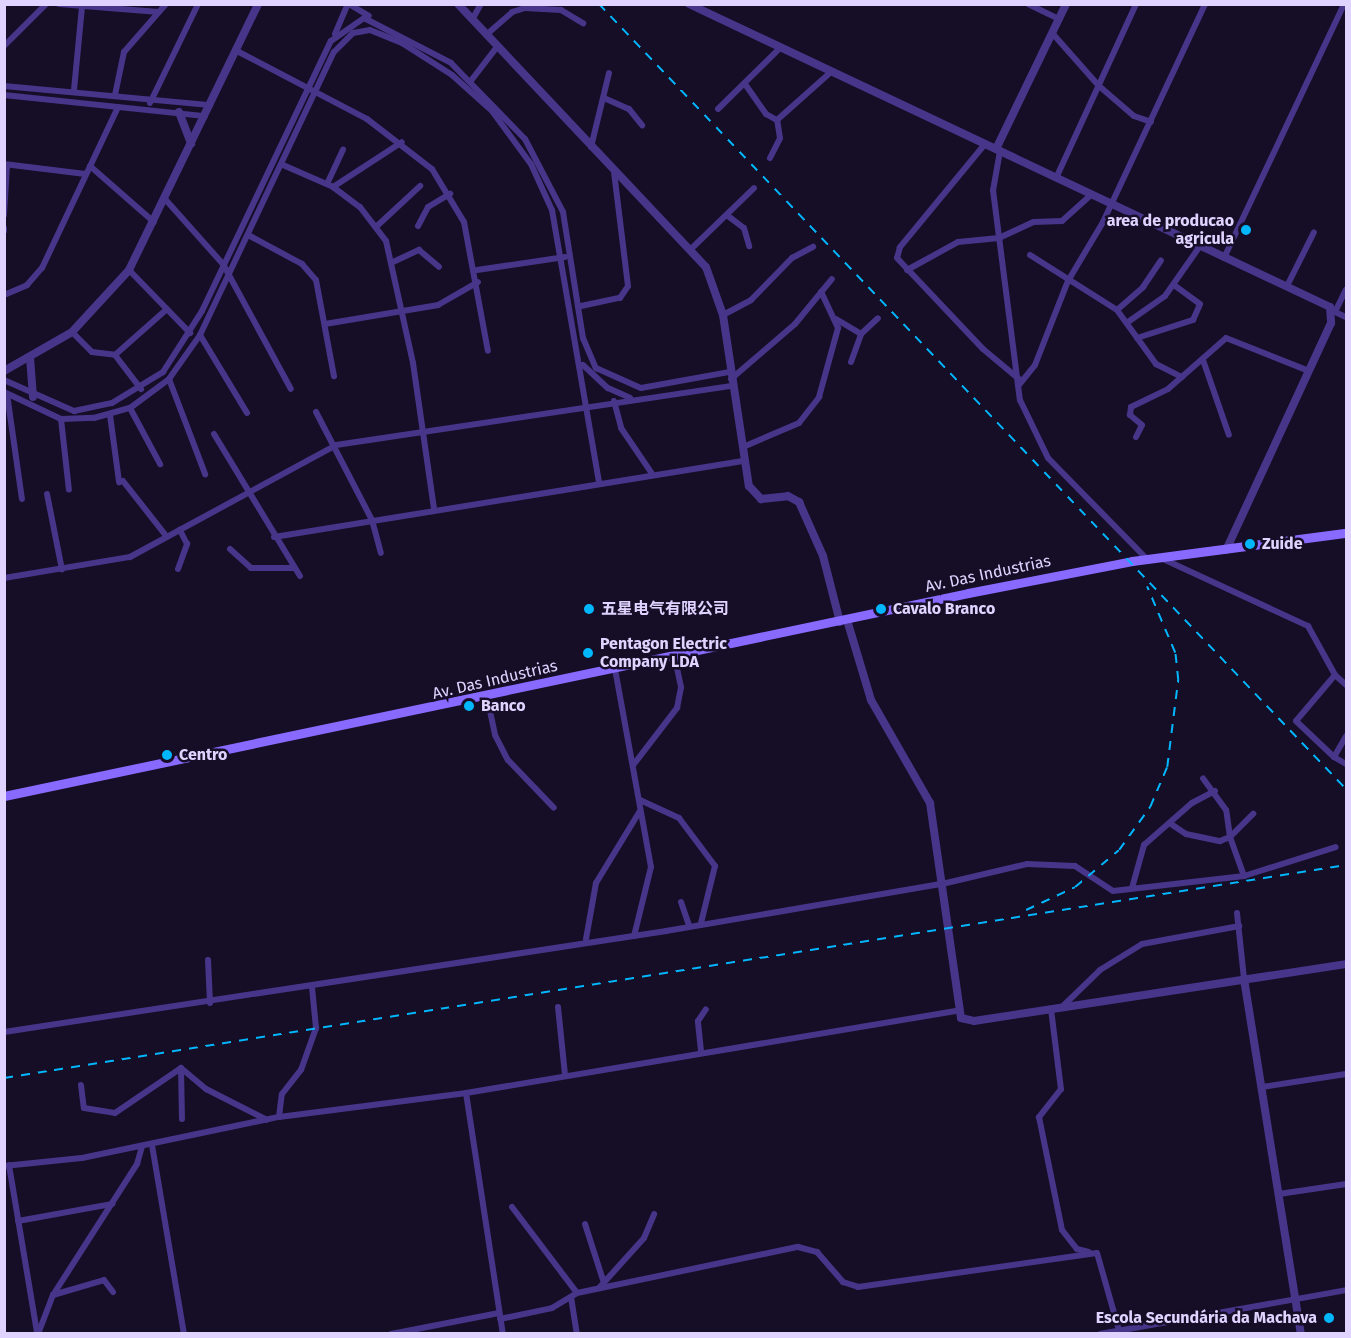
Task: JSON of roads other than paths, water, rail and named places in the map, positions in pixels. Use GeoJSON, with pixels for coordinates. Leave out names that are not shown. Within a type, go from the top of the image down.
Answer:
{"type":"FeatureCollection","features":[{"type":"Feature","properties":{"kind":"main road","name":"Av. Das Industrias"},"geometry":{"type":"LineString","coordinates":[[4,796],[1130,561],[1149,562],[1347,533]]}},
{"type":"Feature","properties":{"kind":"street"},"geometry":{"type":"LineString","coordinates":[[4,46],[46,4]]}},
{"type":"Feature","properties":{"kind":"street"},"geometry":{"type":"LineString","coordinates":[[59,4],[159,12]]}},
{"type":"Feature","properties":{"kind":"street"},"geometry":{"type":"LineString","coordinates":[[115,95],[124,52],[166,4]]}},
{"type":"Feature","properties":{"kind":"street"},"geometry":{"type":"LineString","coordinates":[[149,109],[151,100],[198,4]]}},
{"type":"Feature","properties":{"kind":"street"},"geometry":{"type":"LineString","coordinates":[[4,371],[72,332],[129,270],[155,222],[258,4]]}},
{"type":"Feature","properties":{"kind":"street"},"geometry":{"type":"LineString","coordinates":[[4,380],[33,397],[74,411],[112,403],[141,389],[163,372],[190,333],[305,87],[335,35],[349,4],[404,40],[466,88],[492,111],[531,164],[552,210],[562,257],[574,339],[581,363],[585,406],[599,483]]}},
{"type":"Feature","properties":{"kind":"street"},"geometry":{"type":"LineString","coordinates":[[458,4],[690,250],[714,281],[723,315],[743,447],[743,461],[756,497],[788,495],[799,502],[823,556],[871,700],[930,803],[957,1011]]}},
{"type":"Feature","properties":{"kind":"street"},"geometry":{"type":"LineString","coordinates":[[472,20],[481,4]]}},
{"type":"Feature","properties":{"kind":"street"},"geometry":{"type":"LineString","coordinates":[[689,4],[830,73],[1057,176],[1347,317]]}},
{"type":"Feature","properties":{"kind":"street"},"geometry":{"type":"LineString","coordinates":[[1028,4],[1059,19]]}},
{"type":"Feature","properties":{"kind":"street"},"geometry":{"type":"LineString","coordinates":[[1066,4],[998,150],[993,175],[1006,319],[1018,382],[1048,458],[1149,562]]}},
{"type":"Feature","properties":{"kind":"street"},"geometry":{"type":"LineString","coordinates":[[1057,176],[1136,4]]}},
{"type":"Feature","properties":{"kind":"street"},"geometry":{"type":"LineString","coordinates":[[1018,382],[1035,365],[1068,281],[1103,222],[1108,202],[1150,122],[1205,4]]}},
{"type":"Feature","properties":{"kind":"street"},"geometry":{"type":"LineString","coordinates":[[1224,258],[1344,4]]}},
{"type":"Feature","properties":{"kind":"street"},"geometry":{"type":"LineString","coordinates":[[74,90],[82,7]]}},
{"type":"Feature","properties":{"kind":"street"},"geometry":{"type":"LineString","coordinates":[[486,35],[512,12],[525,8],[561,10],[583,23]]}},
{"type":"Feature","properties":{"kind":"street"},"geometry":{"type":"LineString","coordinates":[[335,35],[364,18],[377,21]]}},
{"type":"Feature","properties":{"kind":"street"},"geometry":{"type":"LineString","coordinates":[[6,393],[61,419],[110,415],[130,408],[170,379],[200,335],[229,278],[334,52],[353,33],[370,30],[404,40],[472,79],[502,109],[545,171],[563,212],[581,306],[583,338],[596,368],[628,385],[731,379]]}},
{"type":"Feature","properties":{"kind":"street"},"geometry":{"type":"LineString","coordinates":[[1053,34],[1099,86],[1130,113],[1150,122]]}},
{"type":"Feature","properties":{"kind":"street"},"geometry":{"type":"LineString","coordinates":[[466,88],[497,47]]}},
{"type":"Feature","properties":{"kind":"street"},"geometry":{"type":"LineString","coordinates":[[718,109],[779,49]]}},
{"type":"Feature","properties":{"kind":"street"},"geometry":{"type":"LineString","coordinates":[[237,51],[402,142],[450,194],[464,222],[477,270],[489,351]]}},
{"type":"Feature","properties":{"kind":"street"},"geometry":{"type":"LineString","coordinates":[[591,147],[609,73]]}},
{"type":"Feature","properties":{"kind":"street"},"geometry":{"type":"LineString","coordinates":[[777,120],[830,73]]}},
{"type":"Feature","properties":{"kind":"street"},"geometry":{"type":"LineString","coordinates":[[745,84],[766,114],[777,120]]}},
{"type":"Feature","properties":{"kind":"street"},"geometry":{"type":"LineString","coordinates":[[4,86],[74,90],[210,105]]}},
{"type":"Feature","properties":{"kind":"street"},"geometry":{"type":"LineString","coordinates":[[4,95],[205,116]]}},
{"type":"Feature","properties":{"kind":"street"},"geometry":{"type":"LineString","coordinates":[[604,98],[629,109],[642,125]]}},
{"type":"Feature","properties":{"kind":"street"},"geometry":{"type":"LineString","coordinates":[[4,295],[27,285],[42,268],[118,107]]}},
{"type":"Feature","properties":{"kind":"street"},"geometry":{"type":"LineString","coordinates":[[179,112],[191,145]]}},
{"type":"Feature","properties":{"kind":"street"},"geometry":{"type":"LineString","coordinates":[[770,159],[780,138],[777,120]]}},
{"type":"Feature","properties":{"kind":"street"},"geometry":{"type":"LineString","coordinates":[[330,186],[402,142]]}},
{"type":"Feature","properties":{"kind":"street"},"geometry":{"type":"LineString","coordinates":[[985,144],[900,248],[897,258],[1018,382]]}},
{"type":"Feature","properties":{"kind":"street"},"geometry":{"type":"LineString","coordinates":[[330,186],[343,148]]}},
{"type":"Feature","properties":{"kind":"street"},"geometry":{"type":"LineString","coordinates":[[4,215],[6,165],[85,174]]}},
{"type":"Feature","properties":{"kind":"street"},"geometry":{"type":"LineString","coordinates":[[283,165],[330,186],[377,226],[393,262],[404,311],[434,509]]}},
{"type":"Feature","properties":{"kind":"street"},"geometry":{"type":"LineString","coordinates":[[90,166],[155,222]]}},
{"type":"Feature","properties":{"kind":"street"},"geometry":{"type":"LineString","coordinates":[[581,306],[620,298],[628,286],[614,172]]}},
{"type":"Feature","properties":{"kind":"street"},"geometry":{"type":"LineString","coordinates":[[377,226],[420,186]]}},
{"type":"Feature","properties":{"kind":"street"},"geometry":{"type":"LineString","coordinates":[[690,250],[717,219],[728,216],[754,188]]}},
{"type":"Feature","properties":{"kind":"street"},"geometry":{"type":"LineString","coordinates":[[418,226],[428,207],[450,194]]}},
{"type":"Feature","properties":{"kind":"street"},"geometry":{"type":"LineString","coordinates":[[907,270],[958,242],[999,238],[1034,222],[1062,222],[1092,194]]}},
{"type":"Feature","properties":{"kind":"street"},"geometry":{"type":"LineString","coordinates":[[255,196],[266,201]]}},
{"type":"Feature","properties":{"kind":"street"},"geometry":{"type":"LineString","coordinates":[[165,200],[223,264],[291,389]]}},
{"type":"Feature","properties":{"kind":"street"},"geometry":{"type":"LineString","coordinates":[[728,216],[744,228],[749,246]]}},
{"type":"Feature","properties":{"kind":"street"},"geometry":{"type":"LineString","coordinates":[[1287,286],[1314,232]]}},
{"type":"Feature","properties":{"kind":"street"},"geometry":{"type":"LineString","coordinates":[[250,236],[311,272],[325,324],[334,376]]}},
{"type":"Feature","properties":{"kind":"street"},"geometry":{"type":"LineString","coordinates":[[1128,322],[1174,285],[1200,246]]}},
{"type":"Feature","properties":{"kind":"street"},"geometry":{"type":"LineString","coordinates":[[723,315],[751,300],[792,258],[813,247]]}},
{"type":"Feature","properties":{"kind":"street"},"geometry":{"type":"LineString","coordinates":[[393,262],[419,250],[439,267]]}},
{"type":"Feature","properties":{"kind":"street"},"geometry":{"type":"LineString","coordinates":[[1030,255],[1117,310],[1128,322],[1156,364],[1182,377]]}},
{"type":"Feature","properties":{"kind":"street"},"geometry":{"type":"LineString","coordinates":[[477,270],[572,256]]}},
{"type":"Feature","properties":{"kind":"street"},"geometry":{"type":"LineString","coordinates":[[1117,310],[1143,287],[1161,260]]}},
{"type":"Feature","properties":{"kind":"street"},"geometry":{"type":"LineString","coordinates":[[129,270],[190,333]]}},
{"type":"Feature","properties":{"kind":"street"},"geometry":{"type":"LineString","coordinates":[[4,578],[130,557],[336,446],[683,392],[731,379],[795,324],[832,279]]}},
{"type":"Feature","properties":{"kind":"street"},"geometry":{"type":"LineString","coordinates":[[325,324],[438,305],[478,282]]}},
{"type":"Feature","properties":{"kind":"street"},"geometry":{"type":"LineString","coordinates":[[1137,338],[1193,320],[1200,304],[1174,285]]}},
{"type":"Feature","properties":{"kind":"street"},"geometry":{"type":"LineString","coordinates":[[1226,550],[1309,371],[1334,311],[1347,289]]}},
{"type":"Feature","properties":{"kind":"street"},"geometry":{"type":"LineString","coordinates":[[743,447],[799,423],[819,397],[837,335],[836,318],[821,292]]}},
{"type":"Feature","properties":{"kind":"street"},"geometry":{"type":"LineString","coordinates":[[115,355],[167,309]]}},
{"type":"Feature","properties":{"kind":"street"},"geometry":{"type":"LineString","coordinates":[[836,318],[861,334]]}},
{"type":"Feature","properties":{"kind":"street"},"geometry":{"type":"LineString","coordinates":[[851,362],[861,334],[878,318]]}},
{"type":"Feature","properties":{"kind":"street"},"geometry":{"type":"LineString","coordinates":[[72,332],[92,352],[115,355],[141,389]]}},
{"type":"Feature","properties":{"kind":"street"},"geometry":{"type":"LineString","coordinates":[[200,335],[247,413]]}},
{"type":"Feature","properties":{"kind":"street"},"geometry":{"type":"LineString","coordinates":[[1136,437],[1142,425],[1129,410],[1182,377],[1231,336],[1309,371]]}},
{"type":"Feature","properties":{"kind":"street"},"geometry":{"type":"LineString","coordinates":[[574,339],[583,338]]}},
{"type":"Feature","properties":{"kind":"street"},"geometry":{"type":"LineString","coordinates":[[30,357],[33,397]]}},
{"type":"Feature","properties":{"kind":"street"},"geometry":{"type":"LineString","coordinates":[[1203,360],[1229,435]]}},
{"type":"Feature","properties":{"kind":"street"},"geometry":{"type":"LineString","coordinates":[[581,363],[608,388],[634,399]]}},
{"type":"Feature","properties":{"kind":"street"},"geometry":{"type":"LineString","coordinates":[[170,379],[205,474]]}},
{"type":"Feature","properties":{"kind":"street"},"geometry":{"type":"LineString","coordinates":[[681,382],[683,392]]}},
{"type":"Feature","properties":{"kind":"street"},"geometry":{"type":"LineString","coordinates":[[6,393],[22,499]]}},
{"type":"Feature","properties":{"kind":"street"},"geometry":{"type":"LineString","coordinates":[[614,401],[621,428],[653,475]]}},
{"type":"Feature","properties":{"kind":"street"},"geometry":{"type":"LineString","coordinates":[[130,408],[160,464]]}},
{"type":"Feature","properties":{"kind":"street"},"geometry":{"type":"LineString","coordinates":[[316,412],[336,446],[372,520],[381,553]]}},
{"type":"Feature","properties":{"kind":"street"},"geometry":{"type":"LineString","coordinates":[[110,415],[121,481],[167,537]]}},
{"type":"Feature","properties":{"kind":"street"},"geometry":{"type":"LineString","coordinates":[[61,419],[69,490]]}},
{"type":"Feature","properties":{"kind":"street"},"geometry":{"type":"LineString","coordinates":[[214,434],[274,537],[300,576]]}},
{"type":"Feature","properties":{"kind":"street"},"geometry":{"type":"LineString","coordinates":[[274,537],[434,509],[743,461]]}},
{"type":"Feature","properties":{"kind":"street"},"geometry":{"type":"LineString","coordinates":[[46,494],[62,570]]}},
{"type":"Feature","properties":{"kind":"street"},"geometry":{"type":"LineString","coordinates":[[178,569],[187,544],[180,530]]}},
{"type":"Feature","properties":{"kind":"street"},"geometry":{"type":"LineString","coordinates":[[230,549],[251,568],[293,568]]}},
{"type":"Feature","properties":{"kind":"street"},"geometry":{"type":"LineString","coordinates":[[1163,560],[1300,620],[1335,675],[1347,685]]}},
{"type":"Feature","properties":{"kind":"street"},"geometry":{"type":"LineString","coordinates":[[633,764],[677,708],[681,687],[674,655]]}},
{"type":"Feature","properties":{"kind":"street"},"geometry":{"type":"LineString","coordinates":[[615,669],[640,800],[650,877],[634,936]]}},
{"type":"Feature","properties":{"kind":"street"},"geometry":{"type":"LineString","coordinates":[[1335,675],[1295,720],[1334,757],[1347,764]]}},
{"type":"Feature","properties":{"kind":"street"},"geometry":{"type":"LineString","coordinates":[[487,697],[495,735],[508,760],[554,808]]}},
{"type":"Feature","properties":{"kind":"street"},"geometry":{"type":"LineString","coordinates":[[1334,757],[1346,740]]}},
{"type":"Feature","properties":{"kind":"street"},"geometry":{"type":"LineString","coordinates":[[1203,777],[1215,791],[1226,810],[1230,837],[1244,876]]}},
{"type":"Feature","properties":{"kind":"street"},"geometry":{"type":"LineString","coordinates":[[1131,888],[1138,854],[1171,824],[1215,791]]}},
{"type":"Feature","properties":{"kind":"street"},"geometry":{"type":"LineString","coordinates":[[640,800],[674,813],[715,866],[702,923]]}},
{"type":"Feature","properties":{"kind":"street"},"geometry":{"type":"LineString","coordinates":[[586,939],[596,884],[641,811]]}},
{"type":"Feature","properties":{"kind":"street"},"geometry":{"type":"LineString","coordinates":[[1171,824],[1186,834],[1220,841],[1230,837],[1253,814]]}},
{"type":"Feature","properties":{"kind":"street"},"geometry":{"type":"LineString","coordinates":[[4,1032],[210,1004],[586,939],[634,936],[942,884],[1054,862],[1093,875],[1113,891],[1244,876],[1336,847]]}},
{"type":"Feature","properties":{"kind":"street"},"geometry":{"type":"LineString","coordinates":[[681,902],[689,926]]}},
{"type":"Feature","properties":{"kind":"street"},"geometry":{"type":"LineString","coordinates":[[1237,913],[1244,979],[1301,1334]]}},
{"type":"Feature","properties":{"kind":"street"},"geometry":{"type":"LineString","coordinates":[[1062,1007],[1100,970],[1142,944],[1239,926]]}},
{"type":"Feature","properties":{"kind":"street"},"geometry":{"type":"LineString","coordinates":[[208,960],[210,1004]]}},
{"type":"Feature","properties":{"kind":"street"},"geometry":{"type":"LineString","coordinates":[[38,1334],[7,1165],[142,1147],[279,1117],[465,1094],[701,1051],[957,1011],[974,1021],[1347,964]]}},
{"type":"Feature","properties":{"kind":"street"},"geometry":{"type":"LineString","coordinates":[[279,1117],[282,1094],[301,1070],[316,1028],[312,987]]}},
{"type":"Feature","properties":{"kind":"street"},"geometry":{"type":"LineString","coordinates":[[558,1007],[565,1075]]}},
{"type":"Feature","properties":{"kind":"street"},"geometry":{"type":"LineString","coordinates":[[1051,1009],[1061,1089],[1039,1117],[1062,1230],[1077,1249],[1092,1253],[1102,1260],[1120,1331]]}},
{"type":"Feature","properties":{"kind":"street"},"geometry":{"type":"LineString","coordinates":[[701,1051],[698,1021],[706,1010]]}},
{"type":"Feature","properties":{"kind":"street"},"geometry":{"type":"LineString","coordinates":[[181,1068],[206,1089],[267,1120]]}},
{"type":"Feature","properties":{"kind":"street"},"geometry":{"type":"LineString","coordinates":[[81,1085],[84,1108],[115,1113],[181,1068]]}},
{"type":"Feature","properties":{"kind":"street"},"geometry":{"type":"LineString","coordinates":[[181,1068],[182,1119]]}},
{"type":"Feature","properties":{"kind":"street"},"geometry":{"type":"LineString","coordinates":[[1262,1087],[1347,1074]]}},
{"type":"Feature","properties":{"kind":"street"},"geometry":{"type":"LineString","coordinates":[[465,1094],[503,1334]]}},
{"type":"Feature","properties":{"kind":"street"},"geometry":{"type":"LineString","coordinates":[[152,1145],[184,1334]]}},
{"type":"Feature","properties":{"kind":"street"},"geometry":{"type":"LineString","coordinates":[[38,1334],[53,1295],[112,1204],[142,1147]]}},
{"type":"Feature","properties":{"kind":"street"},"geometry":{"type":"LineString","coordinates":[[1279,1194],[1347,1184]]}},
{"type":"Feature","properties":{"kind":"street"},"geometry":{"type":"LineString","coordinates":[[18,1221],[112,1204]]}},
{"type":"Feature","properties":{"kind":"street"},"geometry":{"type":"LineString","coordinates":[[512,1207],[574,1295],[577,1334]]}},
{"type":"Feature","properties":{"kind":"street"},"geometry":{"type":"LineString","coordinates":[[598,1288],[644,1238],[654,1214]]}},
{"type":"Feature","properties":{"kind":"street"},"geometry":{"type":"LineString","coordinates":[[585,1224],[603,1280]]}},
{"type":"Feature","properties":{"kind":"street"},"geometry":{"type":"LineString","coordinates":[[391,1334],[552,1308],[574,1295],[598,1288],[798,1247],[817,1252],[843,1282],[858,1287],[1092,1253]]}},
{"type":"Feature","properties":{"kind":"street"},"geometry":{"type":"LineString","coordinates":[[53,1295],[104,1280],[113,1292]]}},
{"type":"Feature","properties":{"kind":"street"},"geometry":{"type":"LineString","coordinates":[[1100,1334],[1347,1290]]}},
{"type":"Feature","properties":{"kind":"railway"},"geometry":{"type":"LineString","coordinates":[[599,4],[1346,789]]}},
{"type":"Feature","properties":{"kind":"railway"},"geometry":{"type":"LineString","coordinates":[[1026,910],[1075,887],[1119,850],[1150,807],[1167,767],[1178,680],[1175,653],[1147,587]]}},
{"type":"Feature","properties":{"kind":"railway"},"geometry":{"type":"LineString","coordinates":[[4,1078],[1346,865]]}},
{"type":"Feature","properties":{"kind":"place","name":"area de producao agricula"},"geometry":{"type":"Point","coordinates":[1246,230]}},
{"type":"Feature","properties":{"kind":"place","name":"Zuide"},"geometry":{"type":"Point","coordinates":[1250,544]}},
{"type":"Feature","properties":{"kind":"place","name":"五星电气有限公司"},"geometry":{"type":"Point","coordinates":[589,609]}},
{"type":"Feature","properties":{"kind":"place","name":"Cavalo Branco"},"geometry":{"type":"Point","coordinates":[881,609]}},
{"type":"Feature","properties":{"kind":"place","name":"Pentagon Electric Company LDA"},"geometry":{"type":"Point","coordinates":[588,653]}},
{"type":"Feature","properties":{"kind":"place","name":"Banco"},"geometry":{"type":"Point","coordinates":[469,706]}},
{"type":"Feature","properties":{"kind":"place","name":"Centro"},"geometry":{"type":"Point","coordinates":[167,755]}},
{"type":"Feature","properties":{"kind":"place","name":"Escola Secundária da Machava"},"geometry":{"type":"Point","coordinates":[1329,1318]}}]}
